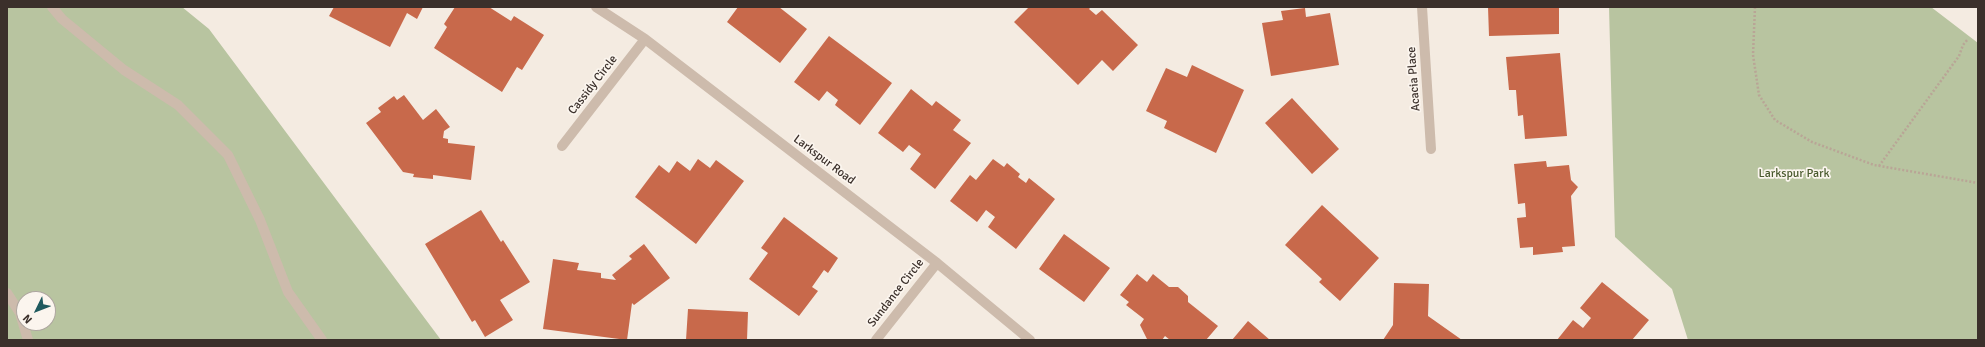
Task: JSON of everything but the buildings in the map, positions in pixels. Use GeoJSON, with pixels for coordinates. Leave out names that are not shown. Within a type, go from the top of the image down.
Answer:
{"type":"FeatureCollection","features":[{"type":"Feature","properties":{"kind":"street"},"geometry":{"type":"LineString","coordinates":[[52,7],[62,19],[124,70],[178,105],[228,155],[260,220],[288,292],[322,340]]}},
{"type":"Feature","properties":{"kind":"street","name":"Larkspur Road"},"geometry":{"type":"LineString","coordinates":[[596,7],[644,39],[937,263],[1030,340]]}},
{"type":"Feature","properties":{"kind":"street","name":"Acacia Place"},"geometry":{"type":"LineString","coordinates":[[1422,7],[1431,149]]}},
{"type":"Feature","properties":{"kind":"street","name":"Cassidy Circle"},"geometry":{"type":"LineString","coordinates":[[562,146],[644,39]]}},
{"type":"Feature","properties":{"kind":"street","name":"Sundance Circle"},"geometry":{"type":"LineString","coordinates":[[876,340],[937,263]]}},
{"type":"Feature","properties":{"kind":"street"},"geometry":{"type":"LineString","coordinates":[[7,293],[20,313],[28,340]]}},
{"type":"Feature","properties":{"kind":"path"},"geometry":{"type":"LineString","coordinates":[[1755,7],[1754,55],[1759,95],[1775,120],[1812,142],[1879,166],[1978,183]]}},
{"type":"Feature","properties":{"kind":"path"},"geometry":{"type":"LineString","coordinates":[[1879,166],[1959,56],[1963,45],[1968,39]]}},
{"type":"Feature","properties":{"kind":"green space"},"geometry":{"type":"Polygon","coordinates":[[[7,7],[182,7],[209,29],[441,340],[7,340],[7,7]]]}},
{"type":"Feature","properties":{"kind":"green space","name":"Larkspur Park"},"geometry":{"type":"Polygon","coordinates":[[[1609,7],[1931,7],[1978,43],[1978,340],[1688,340],[1672,289],[1615,237],[1609,7]]]}}]}
